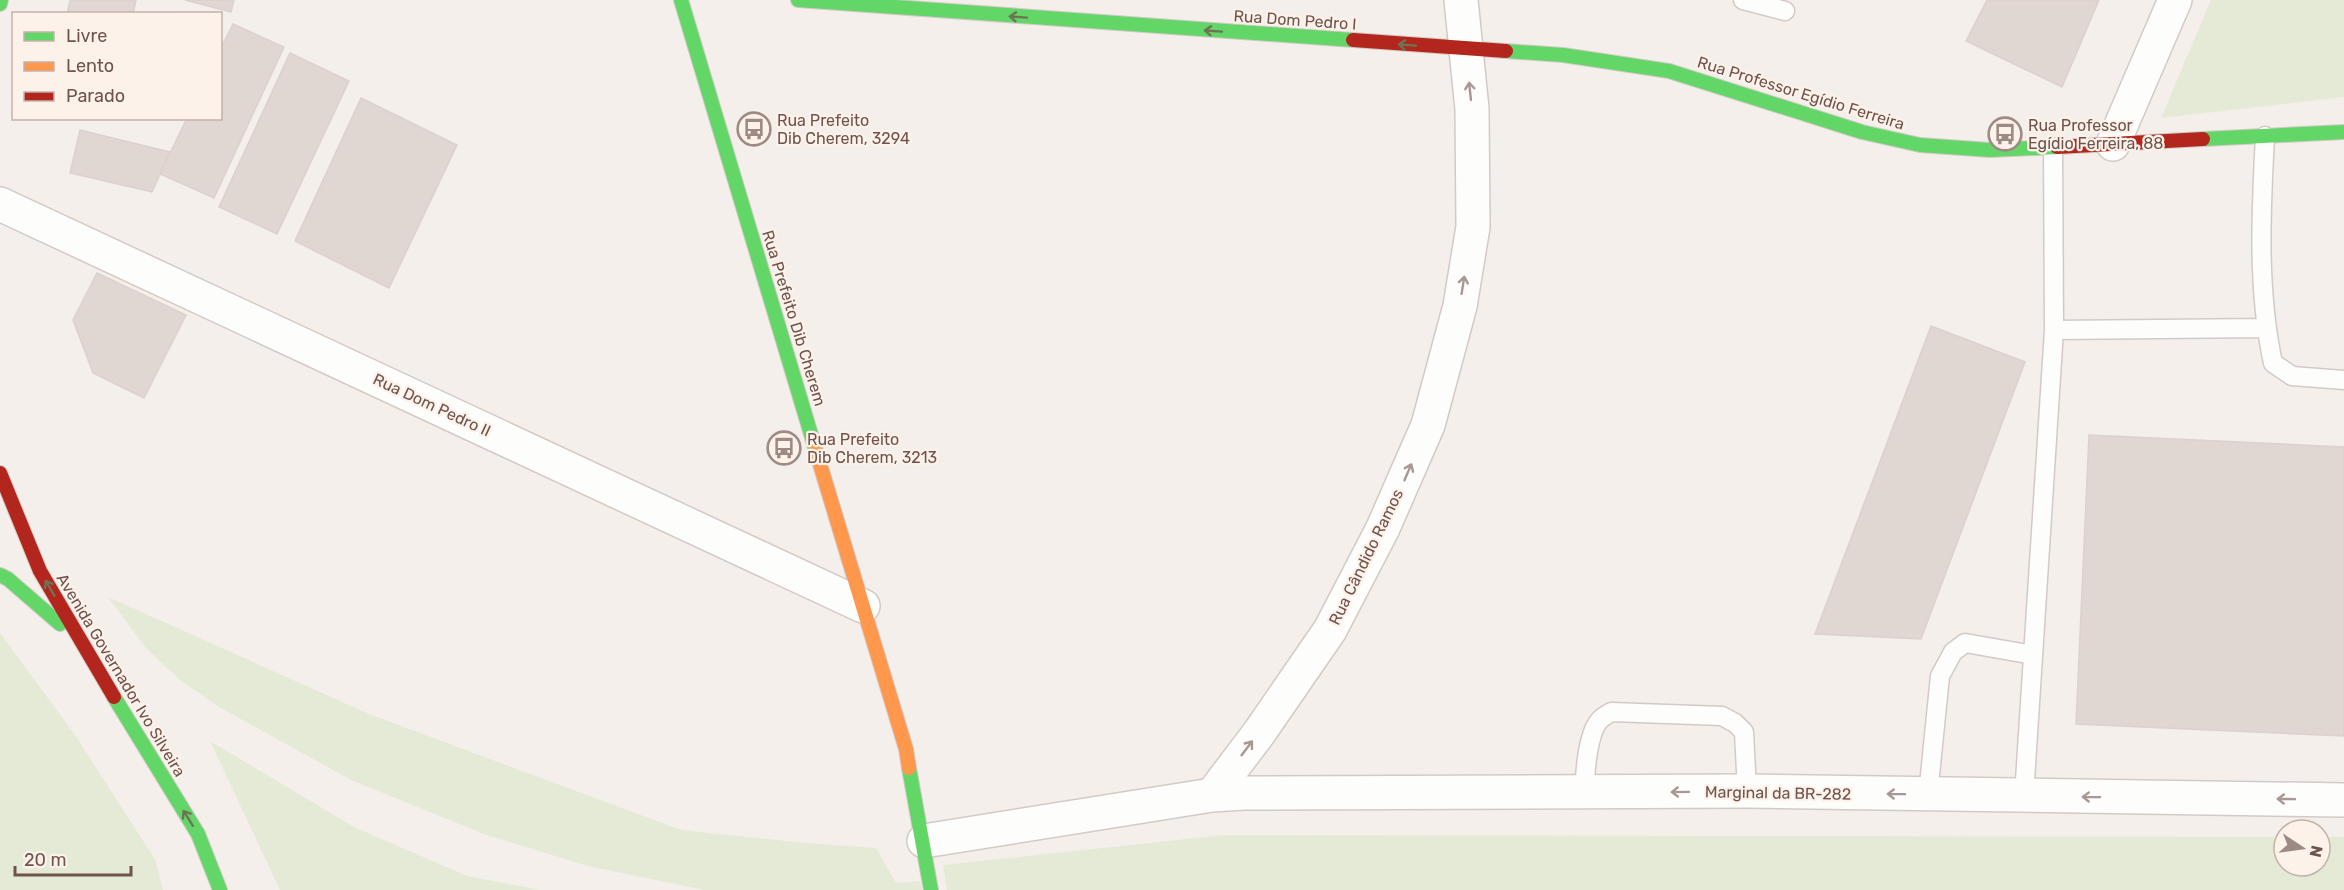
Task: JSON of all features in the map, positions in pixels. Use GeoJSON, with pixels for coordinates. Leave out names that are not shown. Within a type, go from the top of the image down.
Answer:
{"type":"FeatureCollection","features":[{"type":"Feature","properties":{"kind":"street","name":"Rua Prefeito Dib Cherem"},"geometry":{"type":"LineString","coordinates":[[681,0],[906,749],[931,890]]}},
{"type":"Feature","properties":{"kind":"street","name":"Rua Dom Pedro I"},"geometry":{"type":"LineString","coordinates":[[798,0],[1109,12],[1466,50]]}},
{"type":"Feature","properties":{"kind":"street","name":"Rua Cândido Ramos"},"geometry":{"type":"LineString","coordinates":[[1212,795],[1259,733],[1330,630],[1383,528],[1428,425],[1460,306],[1473,227],[1472,109],[1461,0]]}},
{"type":"Feature","properties":{"kind":"street"},"geometry":{"type":"LineString","coordinates":[[2113,144],[2175,0]]}},
{"type":"Feature","properties":{"kind":"street","name":"Rua Professor Egídio Ferreira"},"geometry":{"type":"LineString","coordinates":[[1466,50],[1563,55],[1669,71],[1862,132],[1920,145],[1990,150],[2344,132]]}},
{"type":"Feature","properties":{"kind":"street","name":"Rua Dom Pedro II"},"geometry":{"type":"LineString","coordinates":[[0,204],[863,606]]}},
{"type":"Feature","properties":{"kind":"street","name":"Avenida Governador Ivo Silveira"},"geometry":{"type":"LineString","coordinates":[[0,473],[40,571],[198,834],[220,890]]}},
{"type":"Feature","properties":{"kind":"street"},"geometry":{"type":"LineString","coordinates":[[0,575],[51,615],[90,656]]}},
{"type":"Feature","properties":{"kind":"street","name":"Marginal da BR-282"},"geometry":{"type":"LineString","coordinates":[[1212,795],[1747,791],[2344,800]]}},
{"type":"Feature","properties":{"kind":"street"},"geometry":{"type":"LineString","coordinates":[[924,841],[1212,795]]}},
{"type":"Feature","properties":{"kind":"lane"},"geometry":{"type":"LineString","coordinates":[[1743,0],[1785,11]]}},
{"type":"Feature","properties":{"kind":"lane"},"geometry":{"type":"LineString","coordinates":[[2265,136],[2261,209],[2265,328],[2273,363],[2292,376],[2344,380]]}},
{"type":"Feature","properties":{"kind":"lane"},"geometry":{"type":"LineString","coordinates":[[2024,796],[2054,330],[2053,147]]}},
{"type":"Feature","properties":{"kind":"lane"},"geometry":{"type":"LineString","coordinates":[[2054,330],[2265,328]]}},
{"type":"Feature","properties":{"kind":"lane"},"geometry":{"type":"LineString","coordinates":[[1928,795],[1940,676],[1953,652],[1965,643],[2033,655]]}},
{"type":"Feature","properties":{"kind":"lane"},"geometry":{"type":"LineString","coordinates":[[1584,793],[1586,763],[1595,729],[1599,721],[1611,712],[1722,716],[1735,723],[1744,732],[1747,791]]}},
{"type":"Feature","properties":{"kind":"green space"},"geometry":{"type":"Polygon","coordinates":[[[2211,0],[2344,0],[2344,97],[2161,118],[2211,0]]]}},
{"type":"Feature","properties":{"kind":"green space"},"geometry":{"type":"Polygon","coordinates":[[[108,597],[369,714],[681,830],[876,848],[896,883],[920,881],[922,890],[704,890],[588,866],[484,834],[351,780],[219,707],[180,680],[146,648],[108,597]]]}},
{"type":"Feature","properties":{"kind":"green space"},"geometry":{"type":"Polygon","coordinates":[[[0,633],[75,735],[156,861],[163,890],[0,890],[0,633]]]}},
{"type":"Feature","properties":{"kind":"green space"},"geometry":{"type":"Polygon","coordinates":[[[210,741],[354,827],[467,876],[541,890],[280,890],[210,741]]]}},
{"type":"Feature","properties":{"kind":"green space"},"geometry":{"type":"Polygon","coordinates":[[[1224,835],[2272,837],[2272,878],[2332,878],[2332,837],[2344,837],[2344,890],[947,890],[943,865],[1224,835]]]}},
{"type":"Feature","properties":{"kind":"building"},"geometry":{"type":"Polygon","coordinates":[[[70,0],[136,0],[133,12],[67,12],[70,0]]]}},
{"type":"Feature","properties":{"kind":"building"},"geometry":{"type":"Polygon","coordinates":[[[185,0],[234,0],[231,12],[185,0]]]}},
{"type":"Feature","properties":{"kind":"building"},"geometry":{"type":"Polygon","coordinates":[[[1987,0],[2099,0],[2062,87],[1966,41],[1987,0]]]}},
{"type":"Feature","properties":{"kind":"building"},"geometry":{"type":"Polygon","coordinates":[[[233,24],[284,47],[214,198],[160,174],[186,120],[222,120],[222,46],[233,24]]]}},
{"type":"Feature","properties":{"kind":"building"},"geometry":{"type":"Polygon","coordinates":[[[290,53],[349,81],[277,234],[219,207],[290,53]]]}},
{"type":"Feature","properties":{"kind":"building"},"geometry":{"type":"Polygon","coordinates":[[[361,98],[457,145],[389,288],[295,241],[361,98]]]}},
{"type":"Feature","properties":{"kind":"building"},"geometry":{"type":"Polygon","coordinates":[[[80,130],[170,152],[152,192],[70,173],[80,130]]]}},
{"type":"Feature","properties":{"kind":"building"},"geometry":{"type":"Polygon","coordinates":[[[97,273],[186,315],[144,398],[93,373],[73,320],[97,273]]]}},
{"type":"Feature","properties":{"kind":"building"},"geometry":{"type":"Polygon","coordinates":[[[1931,326],[2025,362],[1921,639],[1815,634],[1931,326]]]}},
{"type":"Feature","properties":{"kind":"building"},"geometry":{"type":"Polygon","coordinates":[[[2089,435],[2344,447],[2344,736],[2076,724],[2089,435]]]}},
{"type":"Feature","properties":{"kind":"traffic: fast"},"geometry":{"type":"LineString","coordinates":[[0,4],[1,0]]}},
{"type":"Feature","properties":{"kind":"traffic: fast"},"geometry":{"type":"LineString","coordinates":[[681,0],[816,451]]}},
{"type":"Feature","properties":{"kind":"traffic: fast"},"geometry":{"type":"LineString","coordinates":[[798,0],[1353,40]]}},
{"type":"Feature","properties":{"kind":"traffic: fast"},"geometry":{"type":"LineString","coordinates":[[1506,51],[1563,55],[1669,71],[1862,132],[1920,145],[1990,150],[2057,147]]}},
{"type":"Feature","properties":{"kind":"traffic: fast"},"geometry":{"type":"LineString","coordinates":[[2203,139],[2344,132]]}},
{"type":"Feature","properties":{"kind":"traffic: fast"},"geometry":{"type":"LineString","coordinates":[[0,575],[8,579],[60,624]]}},
{"type":"Feature","properties":{"kind":"traffic: fast"},"geometry":{"type":"LineString","coordinates":[[114,697],[198,834],[220,890]]}},
{"type":"Feature","properties":{"kind":"traffic: fast"},"geometry":{"type":"LineString","coordinates":[[909,768],[931,890]]}},
{"type":"Feature","properties":{"kind":"traffic: slow"},"geometry":{"type":"LineString","coordinates":[[816,451],[906,749],[909,768]]}},
{"type":"Feature","properties":{"kind":"traffic: jam"},"geometry":{"type":"LineString","coordinates":[[1353,40],[1506,51]]}},
{"type":"Feature","properties":{"kind":"traffic: jam"},"geometry":{"type":"LineString","coordinates":[[2057,147],[2203,139]]}},
{"type":"Feature","properties":{"kind":"traffic: jam"},"geometry":{"type":"LineString","coordinates":[[0,473],[40,571],[114,697]]}},
{"type":"Feature","properties":{"kind":"place","name":"Rua Prefeito Dib Cherem, 3294"},"geometry":{"type":"Point","coordinates":[754,129]}},
{"type":"Feature","properties":{"kind":"place","name":"Rua Professor Egídio Ferreira, 88"},"geometry":{"type":"Point","coordinates":[2005,134]}},
{"type":"Feature","properties":{"kind":"place","name":"Rua Prefeito Dib Cherem, 3213"},"geometry":{"type":"Point","coordinates":[784,448]}}]}
